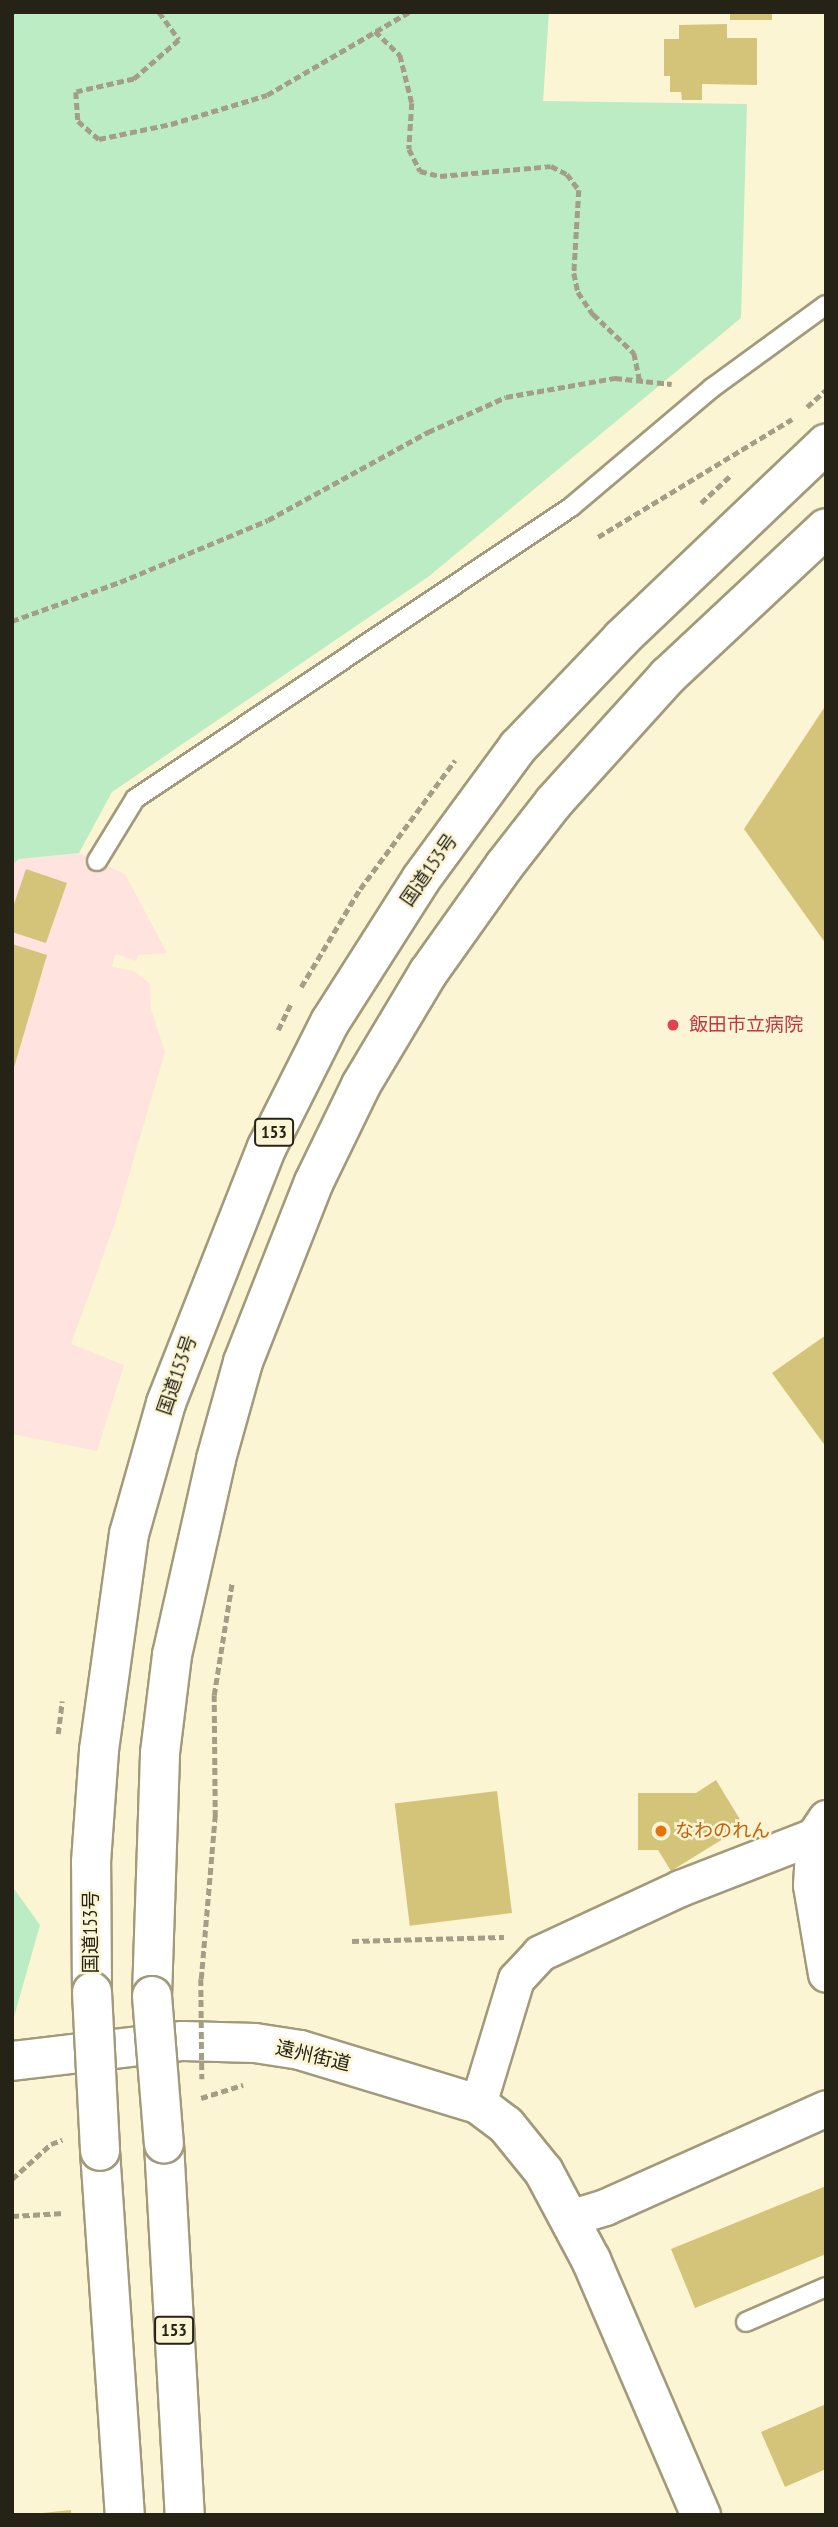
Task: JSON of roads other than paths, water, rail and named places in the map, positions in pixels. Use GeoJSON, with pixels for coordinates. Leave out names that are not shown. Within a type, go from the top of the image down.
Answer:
{"type":"FeatureCollection","features":[{"type":"Feature","properties":{"kind":"main road","name":"国道153号"},"geometry":{"type":"LineString","coordinates":[[125,2515],[100,2151],[92,1992],[91,1862],[99,1750],[129,1534],[166,1403],[267,1147],[330,1022],[421,879],[518,747],[622,638],[826,444]]}},
{"type":"Feature","properties":{"kind":"main road","name":"153"},"geometry":{"type":"LineString","coordinates":[[185,2515],[164,2144],[152,1996],[160,1753],[172,1655],[215,1459],[243,1362],[314,1182],[361,1085],[428,973],[504,866],[579,774],[668,676],[826,528]]}},
{"type":"Feature","properties":{"kind":"main road","name":"遠州街道"},"geometry":{"type":"LineString","coordinates":[[14,2068],[183,2042],[255,2043],[300,2050],[478,2104],[506,2125],[544,2172],[569,2218],[701,2515]]}},
{"type":"Feature","properties":{"kind":"street"},"geometry":{"type":"LineString","coordinates":[[478,2104],[516,1979],[540,1953],[820,1827]]}},
{"type":"Feature","properties":{"kind":"street"},"geometry":{"type":"LineString","coordinates":[[820,1827],[811,1885],[826,1974]]}},
{"type":"Feature","properties":{"kind":"street"},"geometry":{"type":"LineString","coordinates":[[569,2218],[605,2207],[826,2108]]}},
{"type":"Feature","properties":{"kind":"lane"},"geometry":{"type":"LineString","coordinates":[[97,861],[135,799],[571,507],[712,388],[826,305]]}},
{"type":"Feature","properties":{"kind":"lane"},"geometry":{"type":"LineString","coordinates":[[746,2322],[826,2287]]}},
{"type":"Feature","properties":{"kind":"place","name":"飯田市立病院"},"geometry":{"type":"Point","coordinates":[673,1025]}},
{"type":"Feature","properties":{"kind":"place","name":"なわのれん"},"geometry":{"type":"Point","coordinates":[661,1831]}}]}
